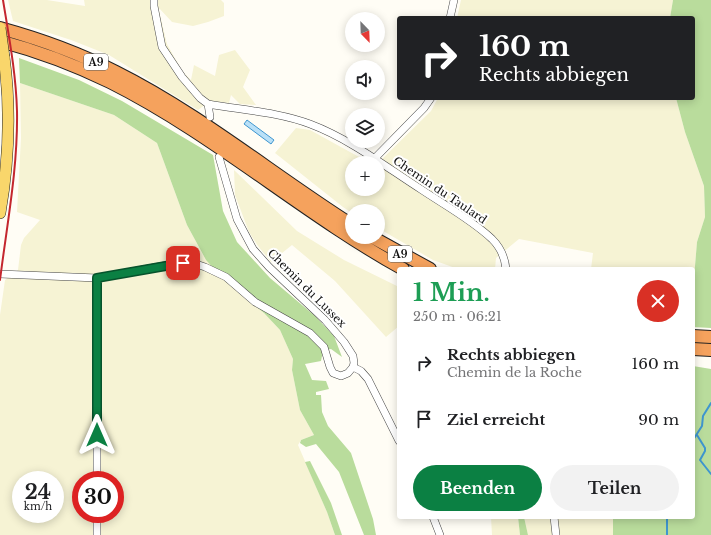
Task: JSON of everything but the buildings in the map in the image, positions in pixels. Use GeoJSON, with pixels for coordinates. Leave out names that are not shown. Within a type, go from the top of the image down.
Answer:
{"type":"FeatureCollection","features":[{"type":"Feature","properties":{"kind":"highway","name":"A9"},"geometry":{"type":"LineString","coordinates":[[0,28],[48,43],[82,56],[115,71],[148,89],[210,128],[345,220]]}},
{"type":"Feature","properties":{"kind":"highway","name":"A9"},"geometry":{"type":"LineString","coordinates":[[0,41],[45,54],[110,82],[148,103],[203,138],[327,223],[372,252],[399,267]]}},
{"type":"Feature","properties":{"kind":"highway","name":"A9"},"geometry":{"type":"LineString","coordinates":[[385,244],[426,267]]}},
{"type":"Feature","properties":{"kind":"highway"},"geometry":{"type":"LineString","coordinates":[[695,336],[711,337]]}},
{"type":"Feature","properties":{"kind":"highway"},"geometry":{"type":"LineString","coordinates":[[695,349],[711,350]]}},
{"type":"Feature","properties":{"kind":"main road"},"geometry":{"type":"LineString","coordinates":[[0,28],[8,85],[9,128],[6,170],[0,213]]}},
{"type":"Feature","properties":{"kind":"street"},"geometry":{"type":"LineString","coordinates":[[154,0],[162,47],[182,77],[200,98],[208,104],[210,117]]}},
{"type":"Feature","properties":{"kind":"street"},"geometry":{"type":"LineString","coordinates":[[450,16],[454,0]]}},
{"type":"Feature","properties":{"kind":"street"},"geometry":{"type":"LineString","coordinates":[[377,156],[424,108],[430,100]]}},
{"type":"Feature","properties":{"kind":"street","name":"Chemin du Taulard"},"geometry":{"type":"LineString","coordinates":[[208,104],[284,116],[309,124],[336,135],[369,156]]}},
{"type":"Feature","properties":{"kind":"street","name":"Chemin du Lussex"},"geometry":{"type":"LineString","coordinates":[[219,157],[237,218],[253,249],[269,267],[335,331],[353,356],[353,367]]}},
{"type":"Feature","properties":{"kind":"street","name":"Chemin du Taulard"},"geometry":{"type":"LineString","coordinates":[[385,166],[470,222],[492,239],[499,247],[506,267]]}},
{"type":"Feature","properties":{"kind":"street"},"geometry":{"type":"LineString","coordinates":[[0,274],[97,278],[173,264],[193,264],[205,267],[226,277],[255,302],[310,333],[324,347],[331,370],[335,375],[341,376],[348,373],[353,367],[361,371],[368,379],[397,437]]}},
{"type":"Feature","properties":{"kind":"street"},"geometry":{"type":"LineString","coordinates":[[97,278],[97,471]]}},
{"type":"Feature","properties":{"kind":"street"},"geometry":{"type":"LineString","coordinates":[[434,519],[440,535]]}},
{"type":"Feature","properties":{"kind":"street"},"geometry":{"type":"LineString","coordinates":[[554,519],[556,535]]}},
{"type":"Feature","properties":{"kind":"street"},"geometry":{"type":"LineString","coordinates":[[97,523],[97,535]]}},
{"type":"Feature","properties":{"kind":"shaded area"},"geometry":{"type":"Polygon","coordinates":[[[8,0],[47,0],[85,6],[84,0],[221,0],[224,3],[224,16],[193,26],[172,22],[158,7],[167,44],[182,71],[191,80],[194,65],[215,76],[219,55],[235,50],[250,70],[243,87],[256,105],[240,104],[231,95],[229,103],[210,101],[198,110],[109,55],[71,40],[13,21],[8,0]]]}},
{"type":"Feature","properties":{"kind":"shaded area"},"geometry":{"type":"Polygon","coordinates":[[[461,0],[673,0],[670,16],[457,16],[461,0]]]}},
{"type":"Feature","properties":{"kind":"shaded area"},"geometry":{"type":"Polygon","coordinates":[[[20,83],[114,115],[157,143],[187,225],[206,260],[264,313],[280,330],[293,359],[292,370],[300,410],[314,435],[301,440],[298,445],[327,512],[335,535],[0,535],[0,315],[5,280],[18,270],[21,245],[24,238],[40,220],[17,212],[21,138],[20,83]]]}},
{"type":"Feature","properties":{"kind":"shaded area"},"geometry":{"type":"Polygon","coordinates":[[[437,100],[677,100],[685,132],[704,186],[705,217],[697,242],[695,267],[591,267],[593,253],[519,239],[496,258],[495,267],[452,267],[433,260],[385,232],[385,204],[345,204],[345,208],[275,153],[296,128],[310,130],[357,156],[345,156],[345,196],[385,196],[385,156],[431,111],[437,100]]]}},
{"type":"Feature","properties":{"kind":"shaded area"},"geometry":{"type":"Polygon","coordinates":[[[234,170],[297,231],[344,260],[397,286],[397,328],[386,337],[335,281],[292,245],[271,262],[249,232],[235,195],[234,170]]]}},
{"type":"Feature","properties":{"kind":"shaded area"},"geometry":{"type":"Polygon","coordinates":[[[491,519],[518,519],[520,535],[492,535],[491,519]]]}},
{"type":"Feature","properties":{"kind":"shaded area"},"geometry":{"type":"Polygon","coordinates":[[[524,519],[613,519],[613,535],[528,535],[524,519]]]}},
{"type":"Feature","properties":{"kind":"green space"},"geometry":{"type":"Polygon","coordinates":[[[673,0],[711,0],[711,328],[695,327],[695,267],[697,242],[705,217],[704,186],[685,132],[677,100],[695,100],[695,16],[670,16],[673,0]]]}},
{"type":"Feature","properties":{"kind":"green space"},"geometry":{"type":"Polygon","coordinates":[[[19,58],[79,80],[122,101],[213,155],[223,211],[237,242],[270,278],[315,316],[334,336],[342,357],[331,349],[323,351],[321,361],[305,364],[312,380],[326,381],[329,389],[316,392],[316,395],[321,395],[322,412],[328,426],[351,453],[373,519],[376,535],[364,535],[339,472],[316,444],[306,447],[300,443],[301,440],[314,435],[300,410],[292,370],[293,359],[280,330],[264,313],[225,281],[206,260],[187,225],[157,143],[114,115],[20,83],[19,58]]]}},
{"type":"Feature","properties":{"kind":"green space"},"geometry":{"type":"Polygon","coordinates":[[[695,366],[711,369],[711,535],[613,535],[613,519],[695,519],[695,366]]]}},
{"type":"Feature","properties":{"kind":"green space"},"geometry":{"type":"Polygon","coordinates":[[[310,461],[331,503],[342,535],[335,535],[327,512],[305,462],[310,461]]]}},
{"type":"Feature","properties":{"kind":"green space"},"geometry":{"type":"Polygon","coordinates":[[[518,519],[524,519],[528,535],[520,535],[518,519]]]}},
{"type":"Feature","properties":{"kind":"water"},"geometry":{"type":"Polygon","coordinates":[[[247,120],[274,140],[271,144],[244,124],[247,120]]]}},
{"type":"Feature","properties":{"kind":"waterway"},"geometry":{"type":"LineString","coordinates":[[695,437],[702,426],[703,416],[711,403]]}},
{"type":"Feature","properties":{"kind":"waterway"},"geometry":{"type":"LineString","coordinates":[[697,435],[705,448],[700,460],[711,474]]}},
{"type":"Feature","properties":{"kind":"waterway"},"geometry":{"type":"LineString","coordinates":[[667,519],[667,535]]}},
{"type":"Feature","properties":{"kind":"railway"},"geometry":{"type":"LineString","coordinates":[[0,280],[12,196],[17,132],[15,83],[3,0]]}},
{"type":"Feature","properties":{"kind":"route"},"geometry":{"type":"LineString","coordinates":[[97,435],[97,278],[183,263]]}}]}
